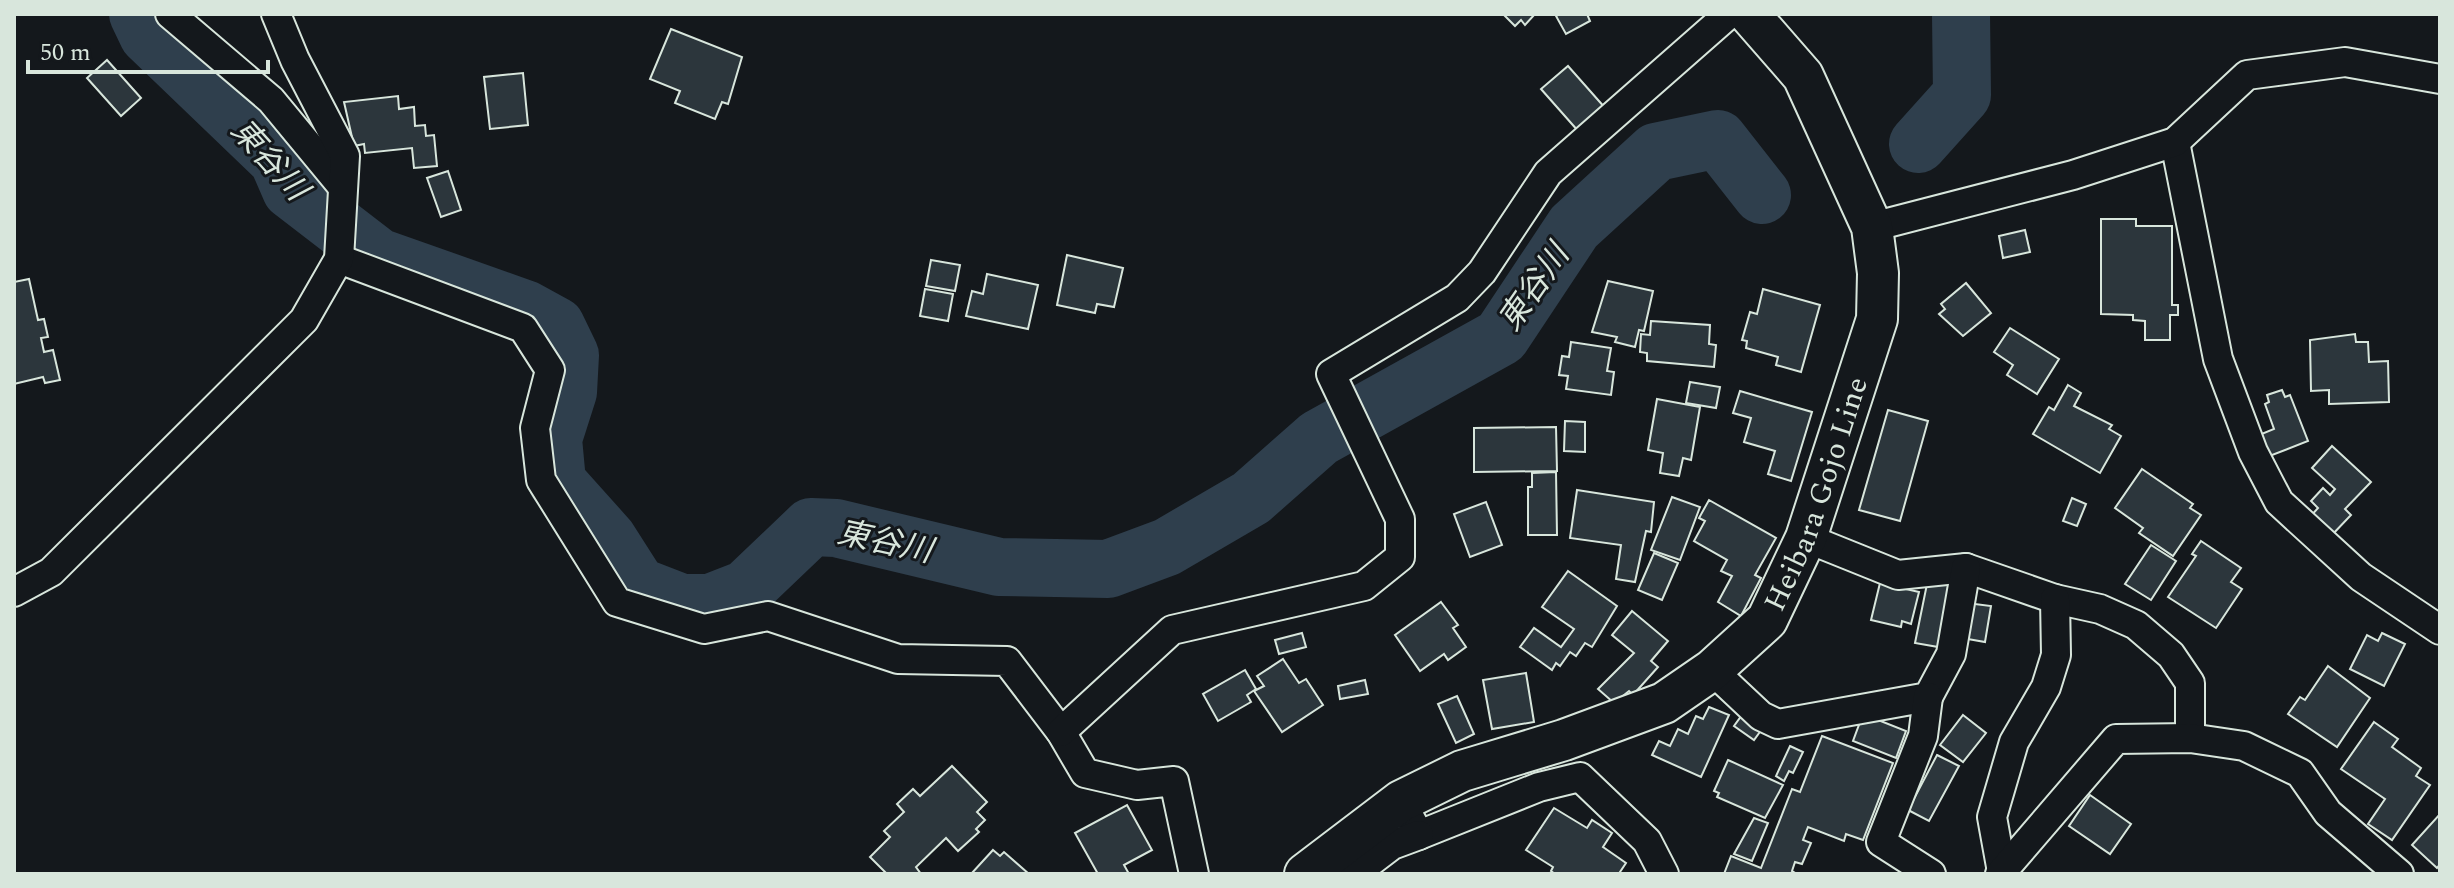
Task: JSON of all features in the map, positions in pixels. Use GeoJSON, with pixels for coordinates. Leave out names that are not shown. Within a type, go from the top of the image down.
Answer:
{"type":"FeatureCollection","features":[{"type":"Feature","properties":{"kind":"main road","name":"Heibara Gojo Line"},"geometry":{"type":"LineString","coordinates":[[1305,874],[1410,818],[1462,771],[1564,740],[1664,703],[1712,670],[1767,620],[1806,538],[1877,319],[1878,273],[1872,227],[1803,76],[1749,14]]}},
{"type":"Feature","properties":{"kind":"street"},"geometry":{"type":"LineString","coordinates":[[170,14],[271,100],[342,186]]}},
{"type":"Feature","properties":{"kind":"street"},"geometry":{"type":"LineString","coordinates":[[14,592],[51,572],[304,320],[339,259],[345,156],[295,60],[276,14]]}},
{"type":"Feature","properties":{"kind":"street"},"geometry":{"type":"LineString","coordinates":[[1061,732],[1172,630],[1364,586],[1400,557],[1400,519],[1331,374],[1457,298],[1482,272],[1548,173],[1729,14]]}},
{"type":"Feature","properties":{"kind":"street"},"geometry":{"type":"LineString","coordinates":[[1872,227],[2073,175],[2175,142],[2247,75],[2345,62],[2440,79]]}},
{"type":"Feature","properties":{"kind":"street"},"geometry":{"type":"LineString","coordinates":[[2175,142],[2218,359],[2253,452],[2279,502],[2361,577],[2440,630]]}},
{"type":"Feature","properties":{"kind":"street"},"geometry":{"type":"LineString","coordinates":[[339,259],[523,328],[550,370],[535,428],[541,480],[617,602],[704,629],[768,616],[898,659],[1007,661],[1061,732],[1085,773],[1137,785],[1174,781],[1194,874]]}},
{"type":"Feature","properties":{"kind":"street"},"geometry":{"type":"LineString","coordinates":[[1806,538],[1898,575],[1966,568],[2055,599],[2100,609],[2136,625],[2171,655],[2190,683],[2190,738]]}},
{"type":"Feature","properties":{"kind":"street"},"geometry":{"type":"LineString","coordinates":[[1931,874],[1881,842],[1923,736],[1928,697],[1951,654],[1966,568]]}},
{"type":"Feature","properties":{"kind":"street"},"geometry":{"type":"LineString","coordinates":[[2001,873],[1992,817],[2014,742],[2046,687],[2056,655],[2055,599]]}},
{"type":"Feature","properties":{"kind":"street"},"geometry":{"type":"LineString","coordinates":[[1712,670],[1761,716],[1778,724],[1928,697]]}},
{"type":"Feature","properties":{"kind":"street"},"geometry":{"type":"LineString","coordinates":[[2001,873],[2116,739],[2190,738],[2244,746],[2300,773],[2328,813],[2399,874]]}},
{"type":"Feature","properties":{"kind":"street"},"geometry":{"type":"LineString","coordinates":[[1354,874],[1392,845],[1410,818],[1580,777],[1647,841],[1661,873]]}},
{"type":"Feature","properties":{"kind":"building"},"geometry":{"type":"Polygon","coordinates":[[[1503,14],[1535,14],[1525,25],[1521,20],[1515,26],[1503,14]]]}},
{"type":"Feature","properties":{"kind":"building"},"geometry":{"type":"Polygon","coordinates":[[[1587,14],[1590,21],[1566,34],[1556,16],[1587,14]]]}},
{"type":"Feature","properties":{"kind":"building"},"geometry":{"type":"Polygon","coordinates":[[[671,29],[742,57],[728,104],[722,102],[715,119],[675,103],[680,91],[650,79],[671,29]]]}},
{"type":"Feature","properties":{"kind":"building"},"geometry":{"type":"Polygon","coordinates":[[[107,60],[141,98],[121,116],[87,78],[107,60]]]}},
{"type":"Feature","properties":{"kind":"building"},"geometry":{"type":"Polygon","coordinates":[[[1568,66],[1606,109],[1579,132],[1541,89],[1568,66]]]}},
{"type":"Feature","properties":{"kind":"building"},"geometry":{"type":"Polygon","coordinates":[[[523,73],[528,125],[490,129],[484,77],[523,73]]]}},
{"type":"Feature","properties":{"kind":"building"},"geometry":{"type":"Polygon","coordinates":[[[398,96],[399,109],[414,107],[415,126],[425,125],[426,136],[434,135],[437,166],[414,168],[412,148],[365,153],[364,144],[354,146],[344,102],[398,96]]]}},
{"type":"Feature","properties":{"kind":"building"},"geometry":{"type":"Polygon","coordinates":[[[448,171],[461,210],[441,217],[427,178],[448,171]]]}},
{"type":"Feature","properties":{"kind":"building"},"geometry":{"type":"Polygon","coordinates":[[[2101,219],[2136,219],[2136,226],[2172,226],[2172,305],[2178,305],[2178,315],[2170,315],[2170,340],[2145,340],[2145,321],[2133,320],[2133,315],[2101,314],[2101,219]]]}},
{"type":"Feature","properties":{"kind":"building"},"geometry":{"type":"Polygon","coordinates":[[[2025,230],[2030,252],[2003,258],[1999,236],[2025,230]]]}},
{"type":"Feature","properties":{"kind":"building"},"geometry":{"type":"Polygon","coordinates":[[[1067,255],[1123,268],[1114,307],[1097,304],[1095,313],[1057,305],[1067,255]]]}},
{"type":"Feature","properties":{"kind":"building"},"geometry":{"type":"Polygon","coordinates":[[[931,260],[960,265],[955,291],[926,286],[931,260]]]}},
{"type":"Feature","properties":{"kind":"building"},"geometry":{"type":"Polygon","coordinates":[[[987,274],[1038,285],[1028,329],[966,316],[972,291],[983,294],[987,274]]]}},
{"type":"Feature","properties":{"kind":"building"},"geometry":{"type":"Polygon","coordinates":[[[29,279],[38,320],[44,319],[48,337],[41,338],[44,352],[53,350],[60,380],[45,383],[43,377],[14,384],[14,282],[29,279]]]}},
{"type":"Feature","properties":{"kind":"building"},"geometry":{"type":"Polygon","coordinates":[[[1608,281],[1653,291],[1644,331],[1639,330],[1635,347],[1615,342],[1617,337],[1592,332],[1608,281]]]}},
{"type":"Feature","properties":{"kind":"building"},"geometry":{"type":"Polygon","coordinates":[[[1966,283],[1991,313],[1963,336],[1939,314],[1945,309],[1941,304],[1966,283]]]}},
{"type":"Feature","properties":{"kind":"building"},"geometry":{"type":"Polygon","coordinates":[[[925,289],[953,294],[948,321],[920,316],[925,289]]]}},
{"type":"Feature","properties":{"kind":"building"},"geometry":{"type":"Polygon","coordinates":[[[1763,289],[1820,305],[1801,372],[1776,365],[1778,357],[1746,348],[1747,341],[1742,340],[1750,312],[1757,314],[1763,289]]]}},
{"type":"Feature","properties":{"kind":"building"},"geometry":{"type":"Polygon","coordinates":[[[1651,321],[1710,325],[1709,344],[1716,345],[1714,367],[1647,361],[1647,353],[1640,352],[1641,334],[1650,335],[1651,321]]]}},
{"type":"Feature","properties":{"kind":"building"},"geometry":{"type":"Polygon","coordinates":[[[2010,328],[2059,359],[2037,394],[2007,375],[2013,365],[1994,352],[2010,328]]]}},
{"type":"Feature","properties":{"kind":"building"},"geometry":{"type":"Polygon","coordinates":[[[2355,334],[2356,342],[2368,342],[2369,362],[2388,361],[2389,402],[2329,404],[2329,390],[2311,391],[2310,340],[2355,334]]]}},
{"type":"Feature","properties":{"kind":"building"},"geometry":{"type":"Polygon","coordinates":[[[1571,342],[1611,348],[1607,371],[1614,372],[1611,395],[1566,389],[1568,376],[1559,375],[1562,356],[1569,357],[1571,342]]]}},
{"type":"Feature","properties":{"kind":"building"},"geometry":{"type":"Polygon","coordinates":[[[1690,382],[1720,387],[1716,408],[1686,403],[1690,382]]]}},
{"type":"Feature","properties":{"kind":"building"},"geometry":{"type":"Polygon","coordinates":[[[2068,385],[2081,393],[2074,406],[2112,425],[2109,429],[2121,436],[2100,473],[2033,434],[2049,407],[2054,410],[2068,385]]]}},
{"type":"Feature","properties":{"kind":"building"},"geometry":{"type":"Polygon","coordinates":[[[2282,390],[2285,397],[2290,395],[2308,441],[2267,457],[2259,435],[2274,429],[2265,404],[2269,402],[2267,395],[2282,390]]]}},
{"type":"Feature","properties":{"kind":"building"},"geometry":{"type":"Polygon","coordinates":[[[1740,391],[1812,412],[1791,481],[1768,474],[1775,451],[1744,442],[1751,418],[1733,413],[1740,391]]]}},
{"type":"Feature","properties":{"kind":"building"},"geometry":{"type":"Polygon","coordinates":[[[1657,399],[1700,407],[1691,460],[1683,458],[1679,476],[1660,473],[1663,453],[1648,450],[1657,399]]]}},
{"type":"Feature","properties":{"kind":"building"},"geometry":{"type":"Polygon","coordinates":[[[1888,410],[1928,421],[1900,521],[1859,510],[1888,410]]]}},
{"type":"Feature","properties":{"kind":"building"},"geometry":{"type":"Polygon","coordinates":[[[1565,421],[1585,422],[1585,452],[1564,451],[1565,421]]]}},
{"type":"Feature","properties":{"kind":"building"},"geometry":{"type":"Polygon","coordinates":[[[1556,427],[1557,471],[1474,472],[1474,428],[1556,427]]]}},
{"type":"Feature","properties":{"kind":"building"},"geometry":{"type":"Polygon","coordinates":[[[2332,446],[2371,482],[2345,509],[2351,515],[2330,537],[2309,518],[2318,508],[2311,501],[2323,488],[2330,495],[2335,489],[2312,468],[2332,446]]]}},
{"type":"Feature","properties":{"kind":"building"},"geometry":{"type":"Polygon","coordinates":[[[2142,469],[2193,504],[2190,508],[2201,515],[2173,556],[2139,533],[2143,528],[2115,508],[2142,469]]]}},
{"type":"Feature","properties":{"kind":"building"},"geometry":{"type":"Polygon","coordinates":[[[1556,472],[1557,535],[1528,535],[1528,487],[1532,487],[1532,473],[1556,472]]]}},
{"type":"Feature","properties":{"kind":"building"},"geometry":{"type":"Polygon","coordinates":[[[1577,490],[1654,502],[1651,532],[1646,531],[1635,582],[1616,579],[1621,545],[1570,538],[1577,490]]]}},
{"type":"Feature","properties":{"kind":"building"},"geometry":{"type":"Polygon","coordinates":[[[1672,497],[1700,507],[1680,560],[1651,550],[1672,497]]]}},
{"type":"Feature","properties":{"kind":"building"},"geometry":{"type":"Polygon","coordinates":[[[2072,498],[2086,504],[2077,526],[2063,521],[2072,498]]]}},
{"type":"Feature","properties":{"kind":"building"},"geometry":{"type":"Polygon","coordinates":[[[1709,500],[1776,538],[1755,575],[1761,578],[1741,616],[1718,602],[1732,576],[1721,571],[1727,560],[1694,541],[1705,521],[1699,518],[1709,500]]]}},
{"type":"Feature","properties":{"kind":"building"},"geometry":{"type":"Polygon","coordinates":[[[1486,502],[1502,545],[1470,557],[1454,514],[1486,502]]]}},
{"type":"Feature","properties":{"kind":"building"},"geometry":{"type":"Polygon","coordinates":[[[2201,541],[2241,568],[2231,582],[2242,589],[2216,628],[2168,597],[2196,556],[2192,554],[2201,541]]]}},
{"type":"Feature","properties":{"kind":"building"},"geometry":{"type":"Polygon","coordinates":[[[2151,545],[2176,561],[2151,600],[2125,584],[2151,545]]]}},
{"type":"Feature","properties":{"kind":"building"},"geometry":{"type":"Polygon","coordinates":[[[1654,553],[1678,563],[1662,600],[1638,590],[1654,553]]]}},
{"type":"Feature","properties":{"kind":"building"},"geometry":{"type":"Polygon","coordinates":[[[1568,571],[1617,606],[1592,647],[1585,643],[1576,656],[1570,652],[1560,666],[1556,663],[1552,670],[1520,647],[1534,628],[1561,647],[1574,629],[1542,607],[1568,571]]]}},
{"type":"Feature","properties":{"kind":"building"},"geometry":{"type":"Polygon","coordinates":[[[1928,579],[1957,581],[1944,648],[1915,643],[1928,579]]]}},
{"type":"Feature","properties":{"kind":"building"},"geometry":{"type":"Polygon","coordinates":[[[1880,583],[1919,592],[1911,624],[1902,621],[1901,627],[1871,620],[1880,583]]]}},
{"type":"Feature","properties":{"kind":"building"},"geometry":{"type":"Polygon","coordinates":[[[1441,602],[1458,625],[1453,628],[1466,647],[1448,660],[1444,654],[1420,671],[1395,635],[1441,602]]]}},
{"type":"Feature","properties":{"kind":"building"},"geometry":{"type":"Polygon","coordinates":[[[1967,603],[1991,606],[1985,642],[1962,638],[1967,603]]]}},
{"type":"Feature","properties":{"kind":"building"},"geometry":{"type":"Polygon","coordinates":[[[1632,611],[1668,641],[1651,661],[1658,667],[1633,695],[1629,691],[1614,703],[1598,689],[1634,653],[1612,635],[1632,611]]]}},
{"type":"Feature","properties":{"kind":"building"},"geometry":{"type":"Polygon","coordinates":[[[1302,633],[1306,647],[1279,654],[1275,640],[1302,633]]]}},
{"type":"Feature","properties":{"kind":"building"},"geometry":{"type":"Polygon","coordinates":[[[2382,633],[2405,644],[2384,686],[2350,669],[2367,635],[2378,641],[2382,633]]]}},
{"type":"Feature","properties":{"kind":"building"},"geometry":{"type":"Polygon","coordinates":[[[1283,659],[1299,683],[1306,679],[1323,705],[1282,732],[1254,691],[1264,686],[1257,676],[1283,659]]]}},
{"type":"Feature","properties":{"kind":"building"},"geometry":{"type":"Polygon","coordinates":[[[2328,666],[2370,698],[2337,747],[2288,714],[2300,697],[2305,700],[2328,666]]]}},
{"type":"Feature","properties":{"kind":"building"},"geometry":{"type":"Polygon","coordinates":[[[1245,670],[1256,689],[1247,695],[1251,702],[1218,721],[1203,694],[1245,670]]]}},
{"type":"Feature","properties":{"kind":"building"},"geometry":{"type":"Polygon","coordinates":[[[1526,673],[1534,722],[1492,729],[1483,680],[1526,673]]]}},
{"type":"Feature","properties":{"kind":"building"},"geometry":{"type":"Polygon","coordinates":[[[1365,680],[1368,694],[1340,699],[1338,686],[1365,680]]]}},
{"type":"Feature","properties":{"kind":"building"},"geometry":{"type":"Polygon","coordinates":[[[1457,696],[1474,734],[1456,743],[1438,704],[1457,696]]]}},
{"type":"Feature","properties":{"kind":"building"},"geometry":{"type":"Polygon","coordinates":[[[1709,707],[1729,715],[1701,777],[1652,755],[1659,741],[1670,746],[1678,729],[1688,734],[1696,716],[1703,719],[1709,707]]]}},
{"type":"Feature","properties":{"kind":"building"},"geometry":{"type":"Polygon","coordinates":[[[1863,714],[1906,731],[1896,758],[1853,741],[1863,714]]]}},
{"type":"Feature","properties":{"kind":"building"},"geometry":{"type":"Polygon","coordinates":[[[1742,715],[1762,729],[1754,740],[1734,726],[1742,715]]]}},
{"type":"Feature","properties":{"kind":"building"},"geometry":{"type":"Polygon","coordinates":[[[1963,715],[1986,733],[1963,762],[1940,745],[1963,715]]]}},
{"type":"Feature","properties":{"kind":"building"},"geometry":{"type":"Polygon","coordinates":[[[2374,722],[2398,739],[2392,747],[2421,768],[2416,776],[2430,785],[2392,840],[2368,824],[2385,799],[2341,769],[2374,722]]]}},
{"type":"Feature","properties":{"kind":"building"},"geometry":{"type":"Polygon","coordinates":[[[1822,736],[1893,763],[1863,840],[1846,834],[1844,841],[1808,827],[1803,840],[1811,843],[1802,864],[1795,862],[1792,871],[1797,874],[1724,874],[1731,856],[1761,868],[1792,789],[1800,792],[1822,736]]]}},
{"type":"Feature","properties":{"kind":"building"},"geometry":{"type":"Polygon","coordinates":[[[1790,746],[1803,752],[1793,773],[1789,771],[1784,781],[1776,776],[1790,746]]]}},
{"type":"Feature","properties":{"kind":"building"},"geometry":{"type":"Polygon","coordinates":[[[1937,755],[1959,766],[1929,821],[1908,810],[1937,755]]]}},
{"type":"Feature","properties":{"kind":"building"},"geometry":{"type":"Polygon","coordinates":[[[1728,760],[1783,785],[1765,818],[1717,797],[1719,793],[1714,791],[1728,760]]]}},
{"type":"Feature","properties":{"kind":"building"},"geometry":{"type":"Polygon","coordinates":[[[952,766],[987,802],[977,812],[985,820],[976,829],[979,832],[958,851],[946,838],[916,867],[921,874],[887,874],[870,857],[890,837],[884,831],[904,812],[897,804],[913,789],[920,796],[952,766]]]}},
{"type":"Feature","properties":{"kind":"building"},"geometry":{"type":"Polygon","coordinates":[[[2090,795],[2131,824],[2110,854],[2069,826],[2090,795]]]}},
{"type":"Feature","properties":{"kind":"building"},"geometry":{"type":"Polygon","coordinates":[[[1127,805],[1152,850],[1124,865],[1129,874],[1098,874],[1075,833],[1127,805]]]}},
{"type":"Feature","properties":{"kind":"building"},"geometry":{"type":"Polygon","coordinates":[[[1554,808],[1587,828],[1592,820],[1612,833],[1603,847],[1626,863],[1620,872],[1623,874],[1555,874],[1551,871],[1553,867],[1526,850],[1554,808]]]}},
{"type":"Feature","properties":{"kind":"building"},"geometry":{"type":"Polygon","coordinates":[[[2440,814],[2440,864],[2437,868],[2412,845],[2440,814]]]}},
{"type":"Feature","properties":{"kind":"building"},"geometry":{"type":"Polygon","coordinates":[[[1754,818],[1768,823],[1752,861],[1734,854],[1754,818]]]}},
{"type":"Feature","properties":{"kind":"building"},"geometry":{"type":"Polygon","coordinates":[[[993,850],[1000,856],[1004,852],[1029,874],[971,874],[993,850]]]}},
{"type":"Feature","properties":{"kind":"waterway","name":"東谷川"},"geometry":{"type":"LineString","coordinates":[[138,14],[148,35],[278,160],[291,190],[378,257],[525,309],[556,326],[570,355],[568,392],[553,439],[557,482],[608,539],[638,586],[682,603],[710,603],[746,589],[811,527],[836,528],[999,567],[1108,569],[1167,547],[1251,498],[1319,438],[1501,337],[1574,227],[1656,152],[1718,139],[1762,195]]}},
{"type":"Feature","properties":{"kind":"waterway","name":"東谷川"},"geometry":{"type":"LineString","coordinates":[[1918,144],[1962,95],[1961,14]]}}]}
